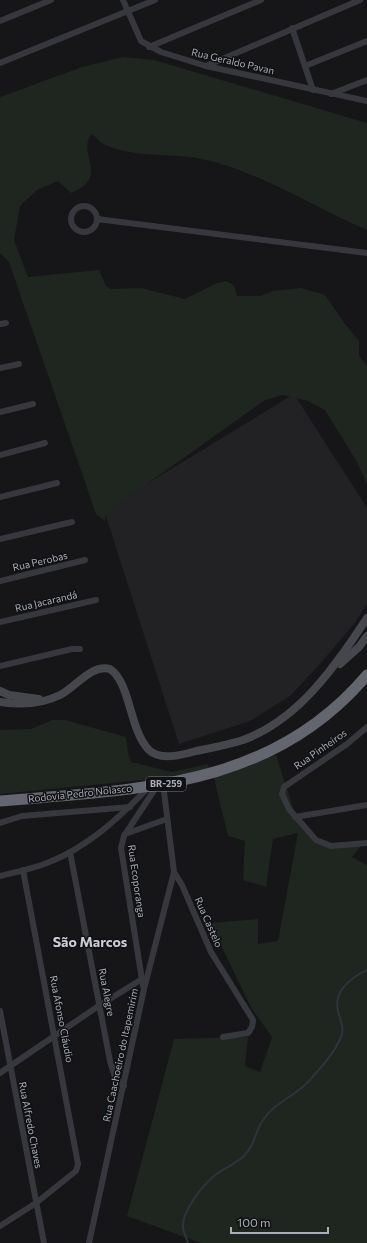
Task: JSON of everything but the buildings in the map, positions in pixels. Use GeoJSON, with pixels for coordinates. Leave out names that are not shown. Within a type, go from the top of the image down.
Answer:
{"type":"FeatureCollection","features":[{"type":"Feature","properties":{"kind":"highway","name":"Rodovia Pedro Nolasco"},"geometry":{"type":"LineString","coordinates":[[0,801],[157,785],[214,773],[274,750],[320,721],[367,675]]}},
{"type":"Feature","properties":{"kind":"street"},"geometry":{"type":"LineString","coordinates":[[0,21],[51,0]]}},
{"type":"Feature","properties":{"kind":"street","name":"Rua Geraldo Pavan"},"geometry":{"type":"LineString","coordinates":[[124,0],[138,36],[149,47],[174,57],[206,66],[367,101]]}},
{"type":"Feature","properties":{"kind":"street"},"geometry":{"type":"LineString","coordinates":[[0,63],[155,0]]}},
{"type":"Feature","properties":{"kind":"street"},"geometry":{"type":"LineString","coordinates":[[149,47],[261,0]]}},
{"type":"Feature","properties":{"kind":"street"},"geometry":{"type":"LineString","coordinates":[[206,66],[346,3],[360,0]]}},
{"type":"Feature","properties":{"kind":"street"},"geometry":{"type":"LineString","coordinates":[[292,28],[313,90]]}},
{"type":"Feature","properties":{"kind":"street"},"geometry":{"type":"LineString","coordinates":[[305,66],[367,41]]}},
{"type":"Feature","properties":{"kind":"street"},"geometry":{"type":"LineString","coordinates":[[331,94],[367,80]]}},
{"type":"Feature","properties":{"kind":"street"},"geometry":{"type":"LineString","coordinates":[[82,206],[92,209],[97,219],[95,226],[86,231],[76,228],[71,218],[76,209],[82,206]]}},
{"type":"Feature","properties":{"kind":"street"},"geometry":{"type":"LineString","coordinates":[[97,219],[367,253]]}},
{"type":"Feature","properties":{"kind":"street"},"geometry":{"type":"LineString","coordinates":[[0,368],[19,364]]}},
{"type":"Feature","properties":{"kind":"street"},"geometry":{"type":"LineString","coordinates":[[0,412],[33,404]]}},
{"type":"Feature","properties":{"kind":"street"},"geometry":{"type":"LineString","coordinates":[[0,455],[45,443]]}},
{"type":"Feature","properties":{"kind":"street"},"geometry":{"type":"LineString","coordinates":[[0,497],[57,483]]}},
{"type":"Feature","properties":{"kind":"street"},"geometry":{"type":"LineString","coordinates":[[0,539],[72,522]]}},
{"type":"Feature","properties":{"kind":"street","name":"Rua Perobas"},"geometry":{"type":"LineString","coordinates":[[0,581],[85,560]]}},
{"type":"Feature","properties":{"kind":"street","name":"Rua Jacarandá"},"geometry":{"type":"LineString","coordinates":[[0,622],[96,600]]}},
{"type":"Feature","properties":{"kind":"street"},"geometry":{"type":"LineString","coordinates":[[0,702],[22,704],[48,700],[68,691],[97,669],[110,669],[120,678],[143,742],[149,750],[154,753],[171,756],[243,740],[259,733],[294,708],[321,684],[334,668],[367,618]]}},
{"type":"Feature","properties":{"kind":"street"},"geometry":{"type":"LineString","coordinates":[[334,668],[359,647],[367,636]]}},
{"type":"Feature","properties":{"kind":"street"},"geometry":{"type":"LineString","coordinates":[[0,666],[72,649],[80,649]]}},
{"type":"Feature","properties":{"kind":"street"},"geometry":{"type":"LineString","coordinates":[[0,692],[14,696],[48,700]]}},
{"type":"Feature","properties":{"kind":"street","name":"Rua Pinheiros"},"geometry":{"type":"LineString","coordinates":[[295,817],[283,798],[284,786],[346,744],[367,727]]}},
{"type":"Feature","properties":{"kind":"street"},"geometry":{"type":"LineString","coordinates":[[0,876],[46,864],[70,852],[111,823],[157,785]]}},
{"type":"Feature","properties":{"kind":"street","name":"Rua Castelo"},"geometry":{"type":"LineString","coordinates":[[157,785],[167,819],[174,872],[182,885],[214,958],[253,1020],[252,1026],[248,1032],[223,1037]]}},
{"type":"Feature","properties":{"kind":"street","name":"Rua Ecoporanga"},"geometry":{"type":"LineString","coordinates":[[144,989],[121,855],[122,841],[125,834],[157,785]]}},
{"type":"Feature","properties":{"kind":"street"},"geometry":{"type":"LineString","coordinates":[[295,817],[367,805]]}},
{"type":"Feature","properties":{"kind":"street"},"geometry":{"type":"LineString","coordinates":[[0,823],[22,816],[130,807]]}},
{"type":"Feature","properties":{"kind":"street"},"geometry":{"type":"LineString","coordinates":[[295,817],[316,840],[327,845],[336,846],[367,843]]}},
{"type":"Feature","properties":{"kind":"street"},"geometry":{"type":"LineString","coordinates":[[125,834],[167,819]]}},
{"type":"Feature","properties":{"kind":"street","name":"Rua Alegre"},"geometry":{"type":"LineString","coordinates":[[70,852],[113,1071],[115,1077],[124,1086]]}},
{"type":"Feature","properties":{"kind":"street","name":"Rua Afonso Cláudio"},"geometry":{"type":"LineString","coordinates":[[23,870],[76,1150],[76,1171],[36,1203]]}},
{"type":"Feature","properties":{"kind":"street","name":"Rua Caachoeiro do Itapemirim"},"geometry":{"type":"LineString","coordinates":[[89,1243],[144,989],[174,872]]}},
{"type":"Feature","properties":{"kind":"street"},"geometry":{"type":"LineString","coordinates":[[0,1073],[100,1005],[142,979]]}},
{"type":"Feature","properties":{"kind":"street","name":"Rua Alfredo Chaves"},"geometry":{"type":"LineString","coordinates":[[0,1011],[44,1243]]}},
{"type":"Feature","properties":{"kind":"street"},"geometry":{"type":"LineString","coordinates":[[0,1226],[36,1203]]}},
{"type":"Feature","properties":{"kind":"shaded area"},"geometry":{"type":"Polygon","coordinates":[[[123,57],[154,60],[367,123],[367,230],[265,180],[223,164],[191,157],[126,151],[102,143],[92,134],[88,141],[87,149],[91,172],[89,179],[83,186],[71,193],[58,181],[37,190],[20,206],[14,240],[28,277],[99,270],[106,286],[111,289],[141,288],[185,299],[217,283],[227,281],[234,286],[237,296],[260,296],[273,291],[301,288],[325,295],[359,341],[359,356],[367,366],[367,484],[357,462],[325,410],[308,401],[283,395],[265,400],[106,513],[105,521],[96,514],[9,262],[0,253],[0,97],[82,67],[123,57]]]}},
{"type":"Feature","properties":{"kind":"shaded area"},"geometry":{"type":"Polygon","coordinates":[[[294,394],[367,508],[367,604],[354,624],[290,696],[250,721],[179,744],[104,510],[294,394]]]}},
{"type":"Feature","properties":{"kind":"shaded area"},"geometry":{"type":"Polygon","coordinates":[[[52,720],[65,720],[126,737],[131,762],[172,772],[208,764],[209,770],[153,779],[0,794],[0,730],[31,729],[52,720]]]}},
{"type":"Feature","properties":{"kind":"shaded area"},"geometry":{"type":"Polygon","coordinates":[[[276,755],[296,817],[314,840],[335,849],[365,841],[352,857],[367,865],[367,1243],[201,1243],[127,1216],[174,1039],[248,1037],[245,1066],[260,1072],[272,1037],[252,1009],[210,923],[258,919],[258,944],[278,941],[298,833],[273,839],[266,887],[243,880],[245,841],[228,836],[214,778],[276,755]]]}},
{"type":"Feature","properties":{"kind":"waterway"},"geometry":{"type":"LineString","coordinates":[[188,1243],[184,1234],[183,1222],[185,1214],[194,1199],[215,1175],[243,1157],[253,1143],[260,1125],[267,1114],[302,1088],[326,1062],[342,1034],[337,1004],[338,997],[349,981],[367,970]]}},
{"type":"Feature","properties":{"kind":"district","name":"São Marcos"},"geometry":{"type":"Point","coordinates":[90,942]}}]}
